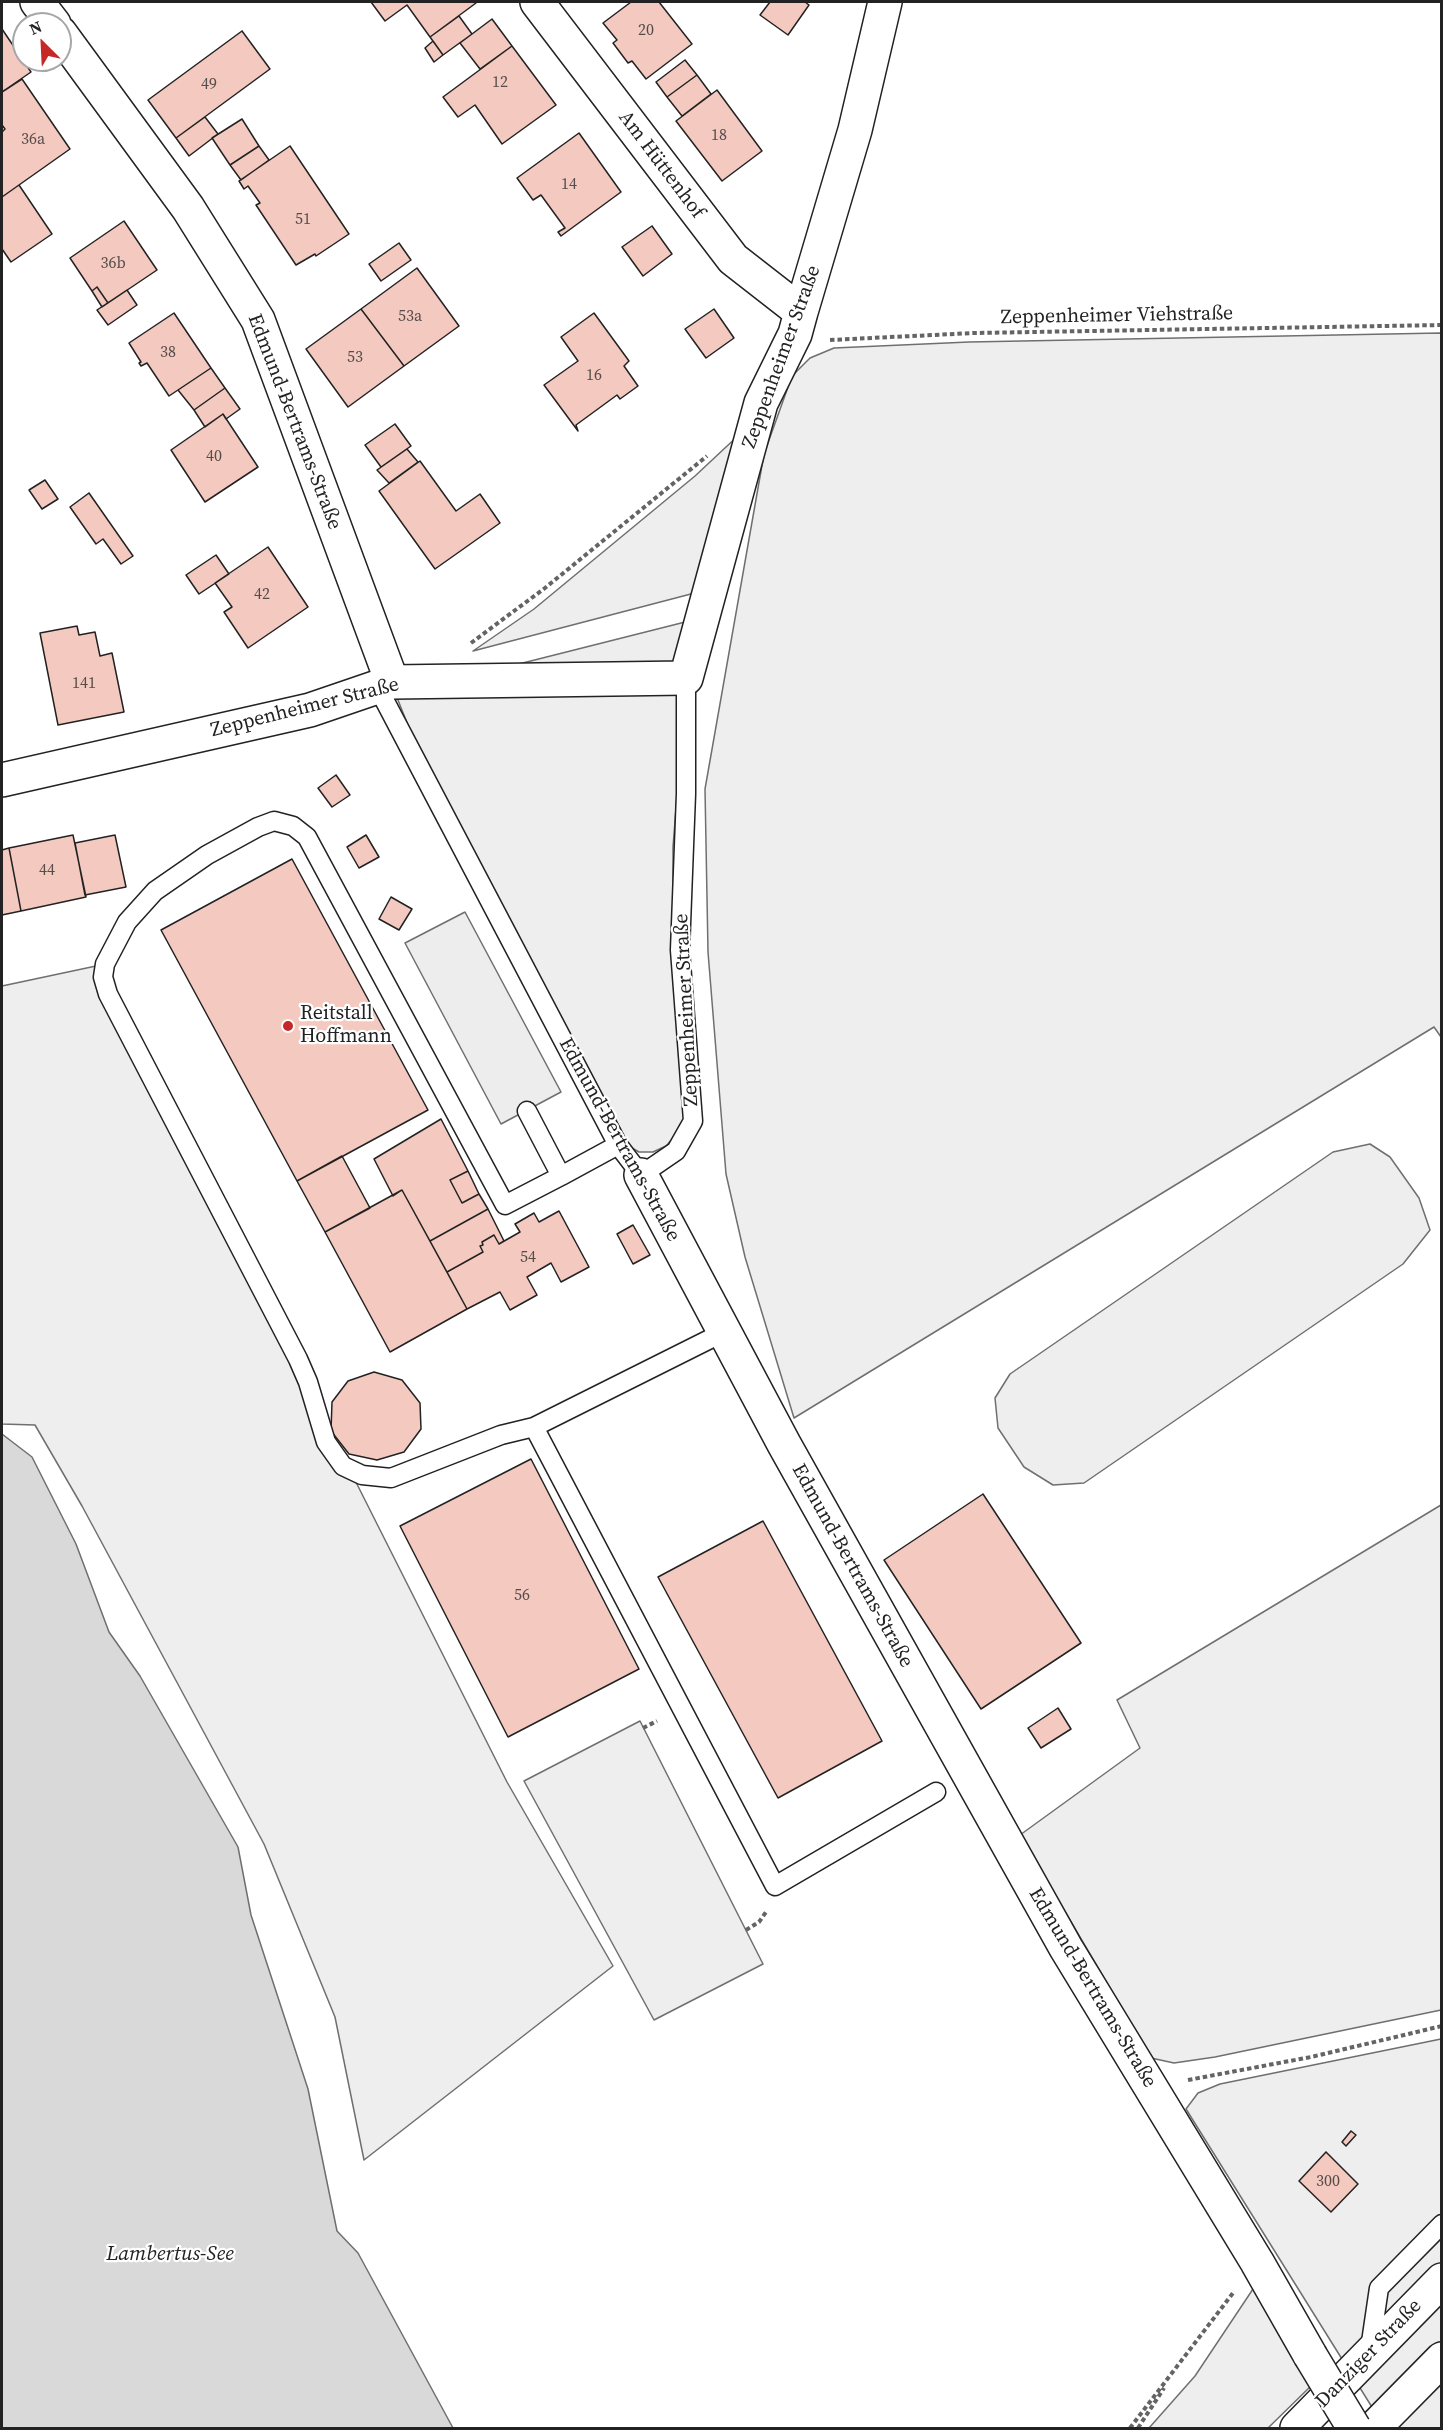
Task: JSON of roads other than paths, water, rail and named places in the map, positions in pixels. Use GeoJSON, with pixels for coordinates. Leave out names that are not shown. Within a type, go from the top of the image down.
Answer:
{"type":"FeatureCollection","features":[{"type":"Feature","properties":{"kind":"main road","name":"Am Hüttenhof"},"geometry":{"type":"LineString","coordinates":[[537,2],[733,259],[798,323]]}},
{"type":"Feature","properties":{"kind":"main road","name":"Zeppenheimer Straße"},"geometry":{"type":"LineString","coordinates":[[2,780],[310,710],[385,685],[686,678],[761,403],[798,323],[855,130],[885,2]]}},
{"type":"Feature","properties":{"kind":"main road","name":"Edmund-Bertrams-Straße"},"geometry":{"type":"LineString","coordinates":[[72,49],[188,208],[258,320],[385,685]]}},
{"type":"Feature","properties":{"kind":"main road","name":"Edmund-Bertrams-Straße"},"geometry":{"type":"LineString","coordinates":[[641,1175],[724,1332],[1060,1938],[1257,2262],[1354,2428]]}},
{"type":"Feature","properties":{"kind":"main road","name":"Danziger Straße"},"geometry":{"type":"LineString","coordinates":[[1297,2428],[1442,2280]]}},
{"type":"Feature","properties":{"kind":"main road"},"geometry":{"type":"LineString","coordinates":[[1374,2428],[1442,2359]]}},
{"type":"Feature","properties":{"kind":"lane","name":"Zeppenheimer Straße"},"geometry":{"type":"LineString","coordinates":[[641,1175],[676,1151],[693,1121],[680,950],[686,794],[686,678]]}},
{"type":"Feature","properties":{"kind":"lane","name":"Edmund-Bertrams-Straße"},"geometry":{"type":"LineString","coordinates":[[385,685],[618,1145],[641,1175]]}},
{"type":"Feature","properties":{"kind":"lane"},"geometry":{"type":"LineString","coordinates":[[618,1145],[505,1205],[307,837],[293,826],[274,821],[258,827],[207,855],[155,891],[127,922],[105,964],[103,977],[108,994],[298,1359],[308,1382],[326,1442],[343,1466],[362,1475],[391,1478],[490,1439],[534,1427],[724,1332]]}},
{"type":"Feature","properties":{"kind":"lane"},"geometry":{"type":"LineString","coordinates":[[527,1111],[561,1176]]}},
{"type":"Feature","properties":{"kind":"lane"},"geometry":{"type":"LineString","coordinates":[[534,1427],[775,1886],[936,1792]]}},
{"type":"Feature","properties":{"kind":"lane"},"geometry":{"type":"LineString","coordinates":[[1370,2354],[1379,2288],[1442,2224]]}},
{"type":"Feature","properties":{"kind":"water","name":"Lambertus-See"},"geometry":{"type":"Polygon","coordinates":[[[2,1434],[32,1457],[76,1544],[109,1632],[140,1676],[238,1847],[251,1915],[308,2089],[337,2231],[358,2253],[453,2428],[2,2428],[2,1434]]]}},
{"type":"Feature","properties":{"kind":"place","name":"Reitstall Hoffmann"},"geometry":{"type":"Point","coordinates":[288,1026]}}]}
